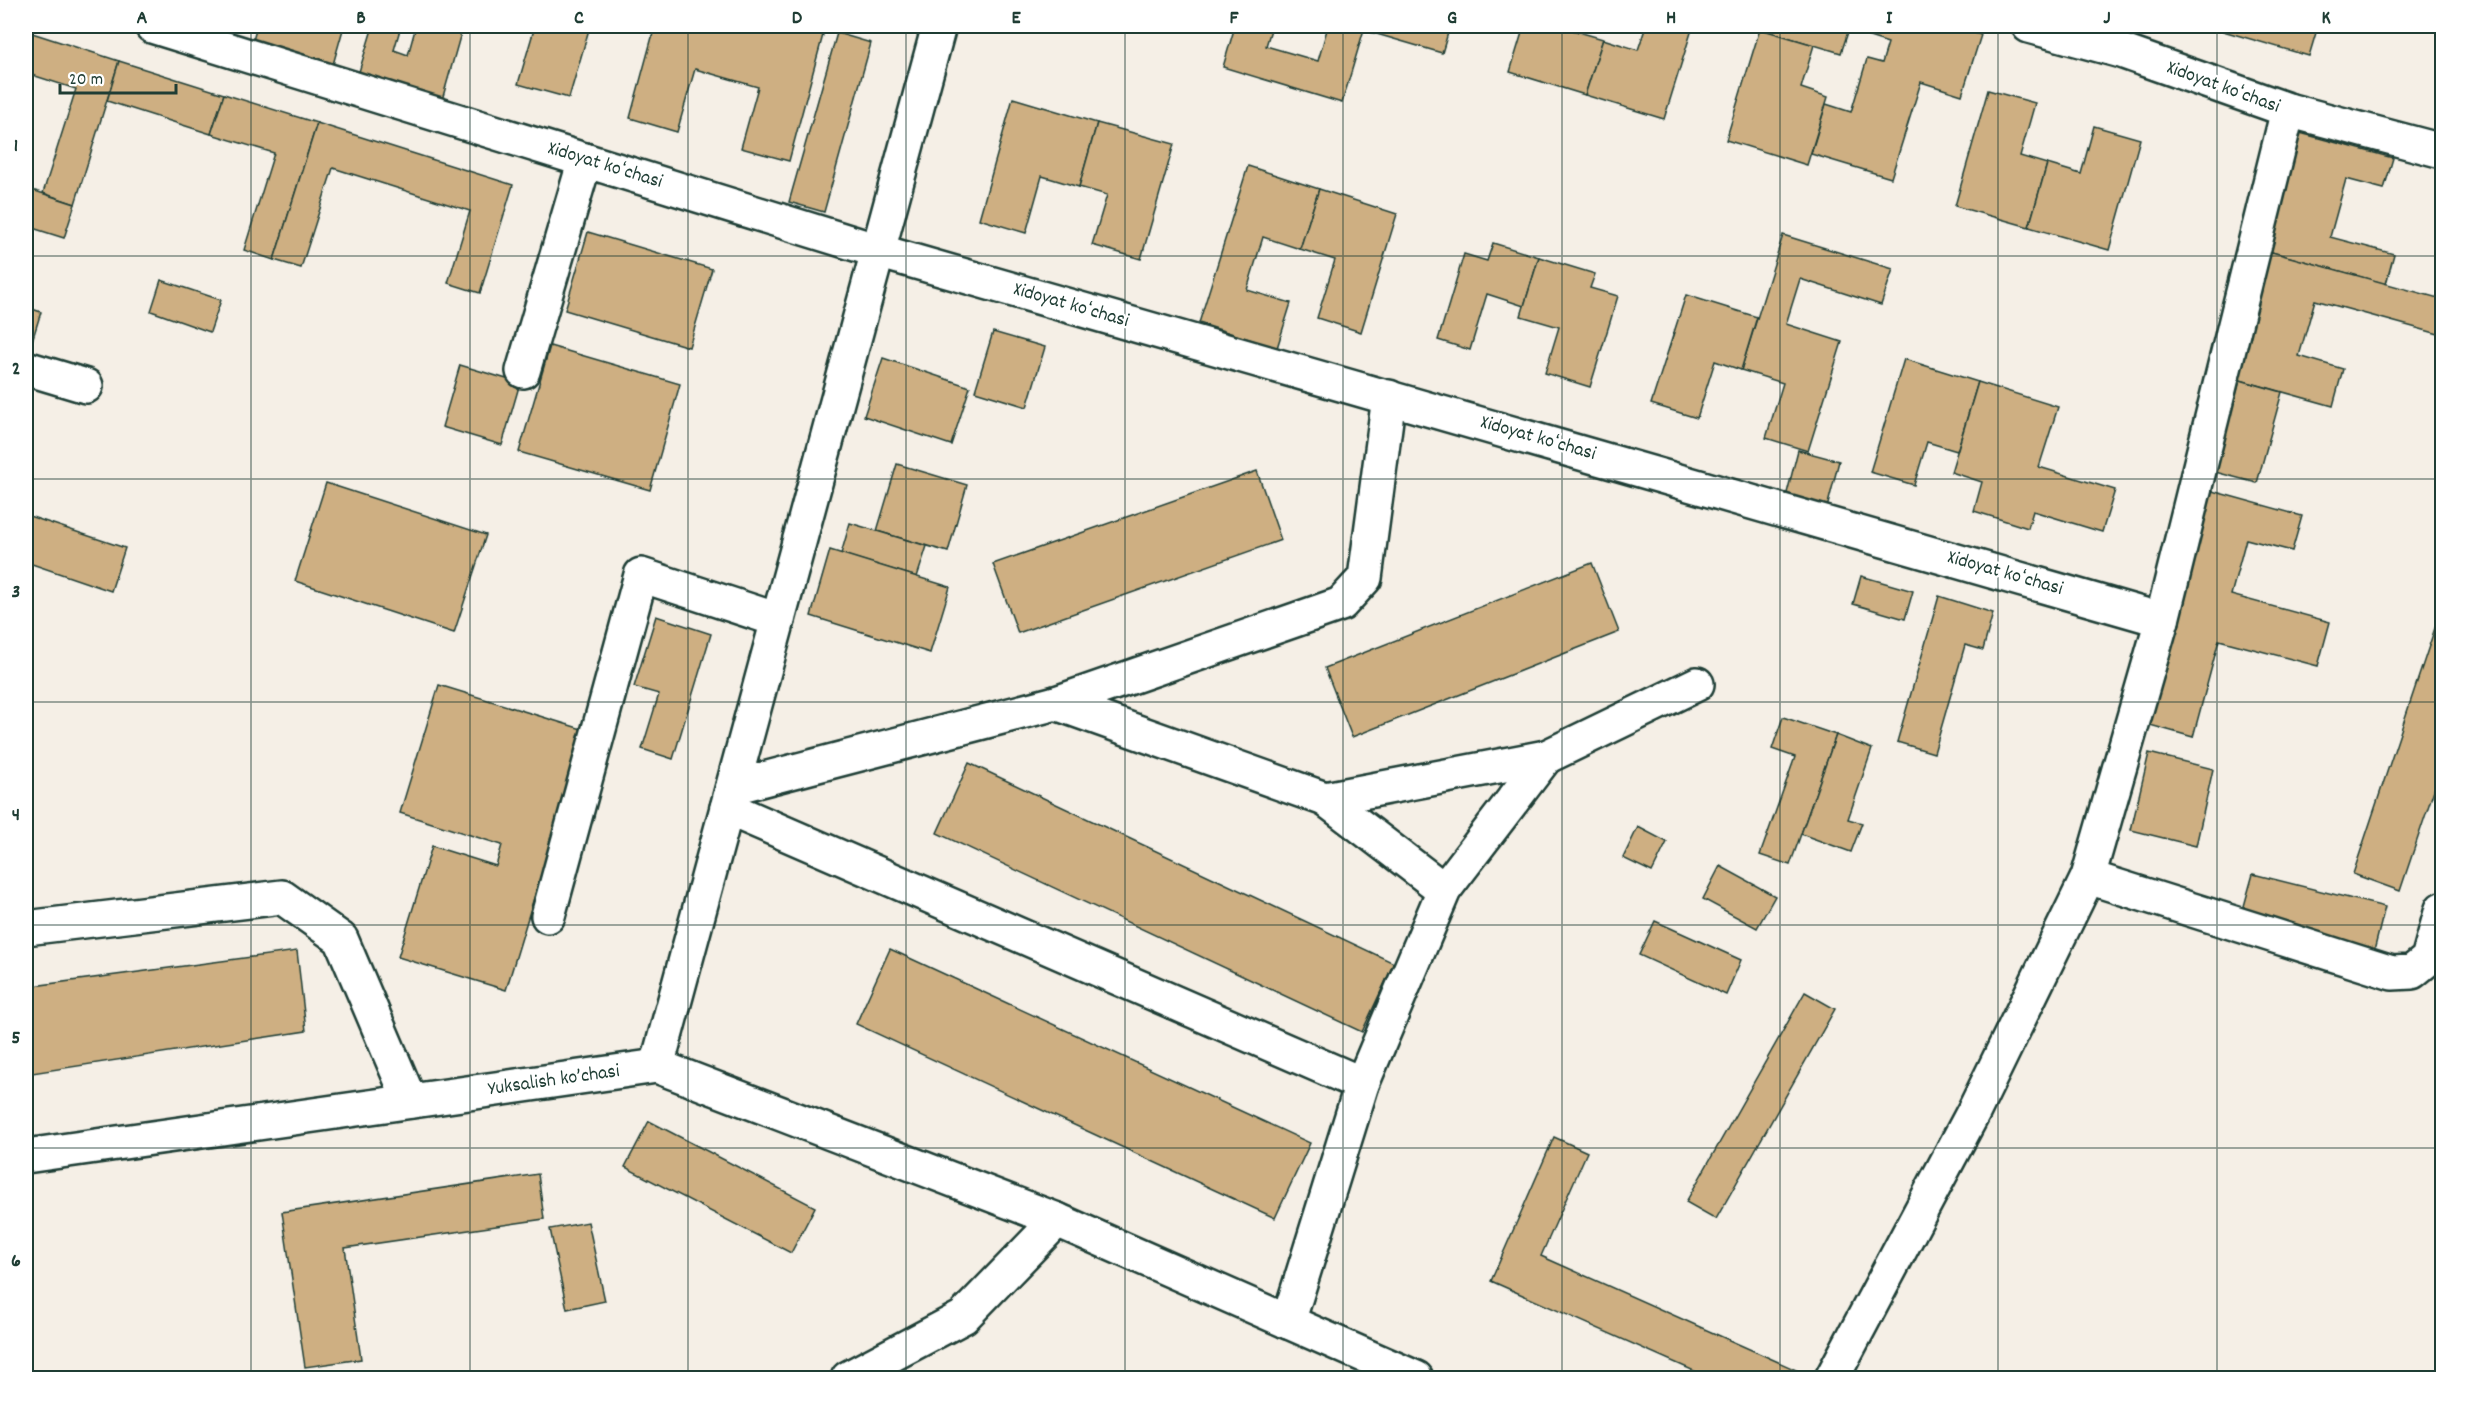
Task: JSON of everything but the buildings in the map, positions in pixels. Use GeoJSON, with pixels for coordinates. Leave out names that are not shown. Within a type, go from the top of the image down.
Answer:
{"type":"FeatureCollection","features":[{"type":"Feature","properties":{"kind":"street","name":"Xidoyat koʻchasi"},"geometry":{"type":"LineString","coordinates":[[152,26],[878,251],[2162,620],[2288,110],[2125,38],[2029,26]]}},
{"type":"Feature","properties":{"kind":"street"},"geometry":{"type":"LineString","coordinates":[[657,1066],[939,26]]}},
{"type":"Feature","properties":{"kind":"street"},"geometry":{"type":"LineString","coordinates":[[2288,110],[2442,151]]}},
{"type":"Feature","properties":{"kind":"street"},"geometry":{"type":"LineString","coordinates":[[523,371],[585,160]]}},
{"type":"Feature","properties":{"kind":"street"},"geometry":{"type":"LineString","coordinates":[[26,368],[86,386]]}},
{"type":"Feature","properties":{"kind":"street"},"geometry":{"type":"LineString","coordinates":[[730,798],[1056,703],[1341,604],[1365,578],[1389,397]]}},
{"type":"Feature","properties":{"kind":"street"},"geometry":{"type":"LineString","coordinates":[[548,916],[641,575],[778,620]]}},
{"type":"Feature","properties":{"kind":"street"},"geometry":{"type":"LineString","coordinates":[[1832,1378],[1974,1111],[2088,877],[2162,620]]}},
{"type":"Feature","properties":{"kind":"street"},"geometry":{"type":"LineString","coordinates":[[1325,799],[1546,757],[1697,684]]}},
{"type":"Feature","properties":{"kind":"street"},"geometry":{"type":"LineString","coordinates":[[1056,703],[1325,799],[1444,890]]}},
{"type":"Feature","properties":{"kind":"street"},"geometry":{"type":"LineString","coordinates":[[1288,1322],[1362,1084],[1444,890],[1546,757]]}},
{"type":"Feature","properties":{"kind":"street"},"geometry":{"type":"LineString","coordinates":[[730,798],[1362,1084]]}},
{"type":"Feature","properties":{"kind":"street"},"geometry":{"type":"LineString","coordinates":[[2088,877],[2392,973],[2412,972],[2427,959],[2442,909]]}},
{"type":"Feature","properties":{"kind":"street"},"geometry":{"type":"LineString","coordinates":[[26,928],[282,897],[341,939],[410,1101]]}},
{"type":"Feature","properties":{"kind":"street","name":"Yuksalish ko’chasi"},"geometry":{"type":"LineString","coordinates":[[26,1156],[657,1066],[1057,1220],[1416,1378]]}},
{"type":"Feature","properties":{"kind":"street"},"geometry":{"type":"LineString","coordinates":[[848,1378],[963,1317],[1057,1220]]}}]}
